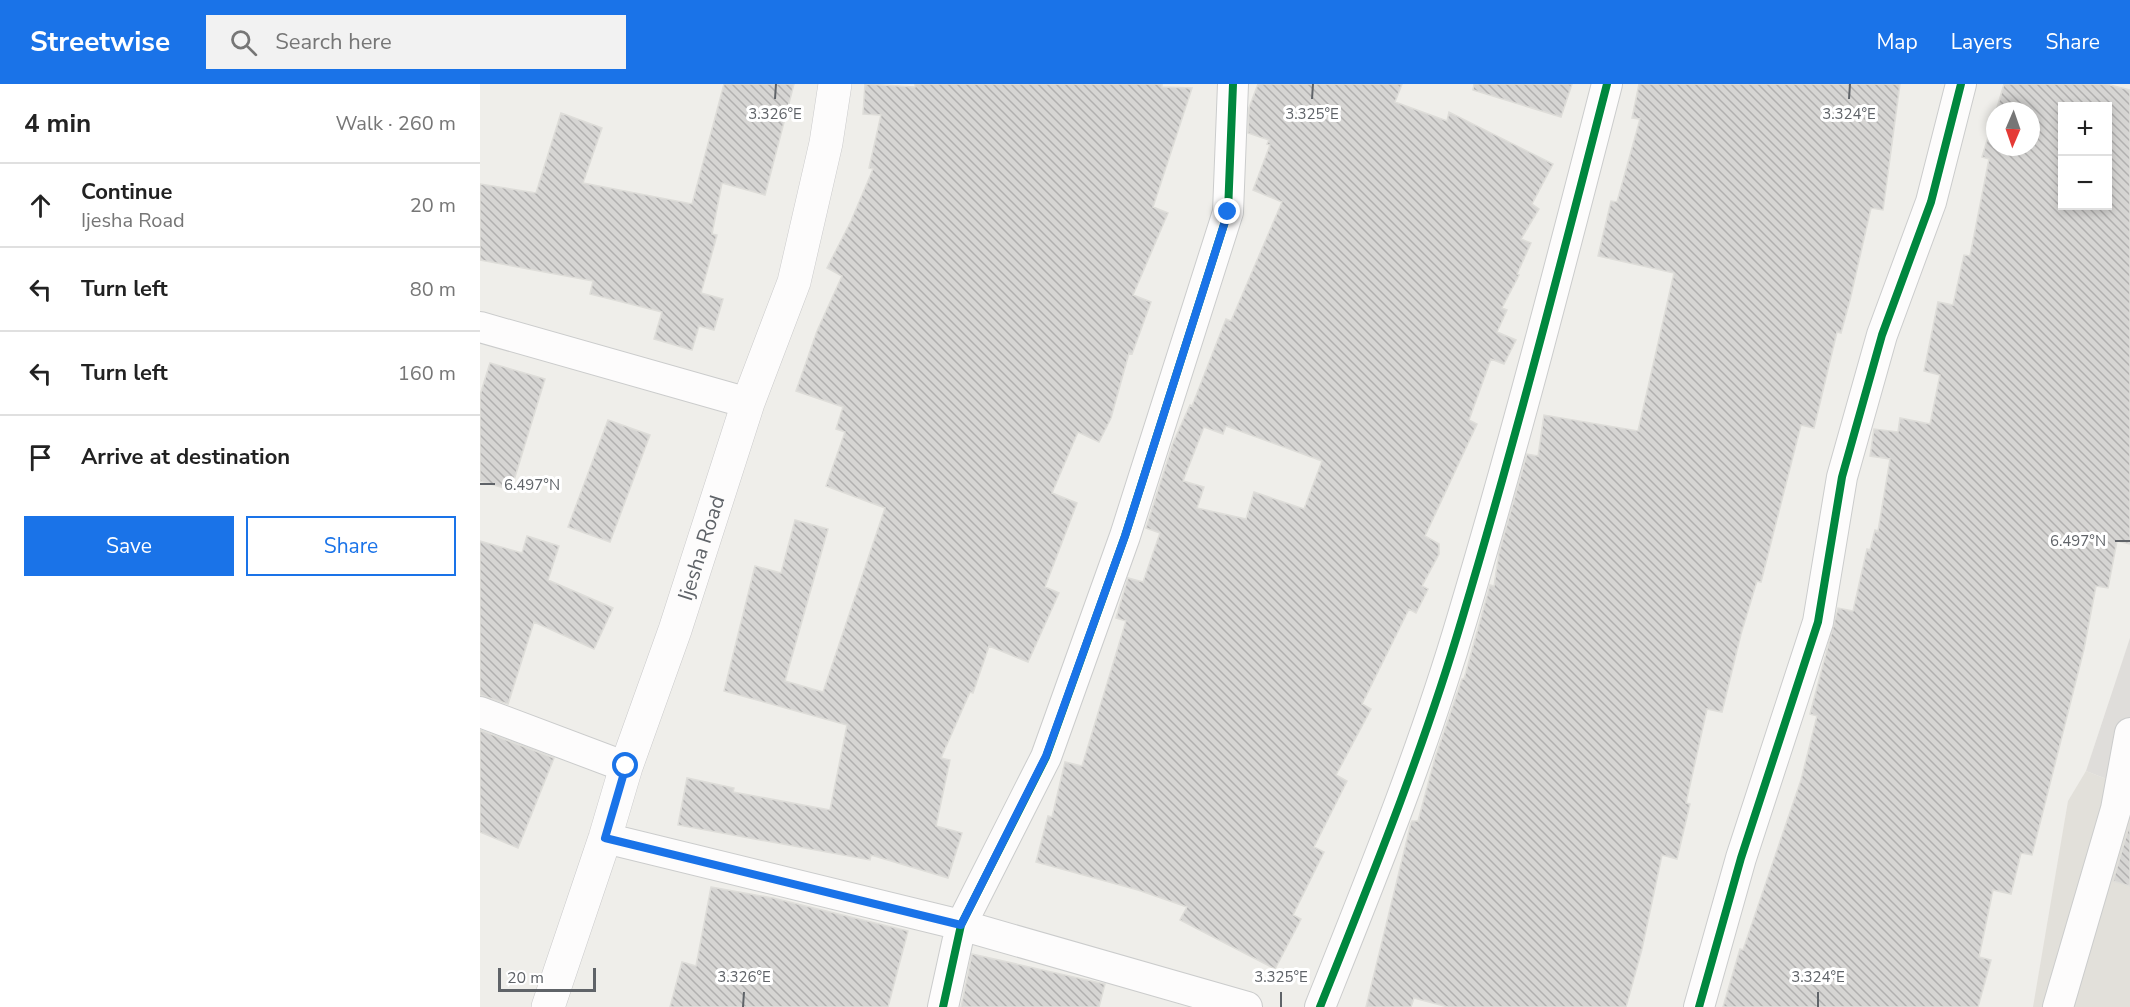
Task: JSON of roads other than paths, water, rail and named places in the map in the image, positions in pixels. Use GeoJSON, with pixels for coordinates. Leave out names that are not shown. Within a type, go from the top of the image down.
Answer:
{"type":"FeatureCollection","features":[{"type":"Feature","properties":{"kind":"main road","name":"Ijesha Road"},"geometry":{"type":"LineString","coordinates":[[548,1007],[605,838],[626,766],[675,630],[748,403],[794,282],[826,142],[835,84]]}},
{"type":"Feature","properties":{"kind":"street"},"geometry":{"type":"LineString","coordinates":[[943,1007],[961,925],[1046,756],[1128,525],[1228,212],[1233,84]]}},
{"type":"Feature","properties":{"kind":"street"},"geometry":{"type":"LineString","coordinates":[[1320,1007],[1380,857],[1462,621],[1543,334],[1607,84]]}},
{"type":"Feature","properties":{"kind":"street"},"geometry":{"type":"LineString","coordinates":[[1699,1007],[1741,858],[1818,622],[1842,477],[1882,335],[1931,202],[1961,84]]}},
{"type":"Feature","properties":{"kind":"street"},"geometry":{"type":"LineString","coordinates":[[480,327],[748,403]]}},
{"type":"Feature","properties":{"kind":"street"},"geometry":{"type":"LineString","coordinates":[[480,712],[626,766]]}},
{"type":"Feature","properties":{"kind":"street"},"geometry":{"type":"LineString","coordinates":[[2058,1007],[2116,809],[2130,733]]}},
{"type":"Feature","properties":{"kind":"street"},"geometry":{"type":"LineString","coordinates":[[605,838],[961,925],[1247,1007]]}}]}
